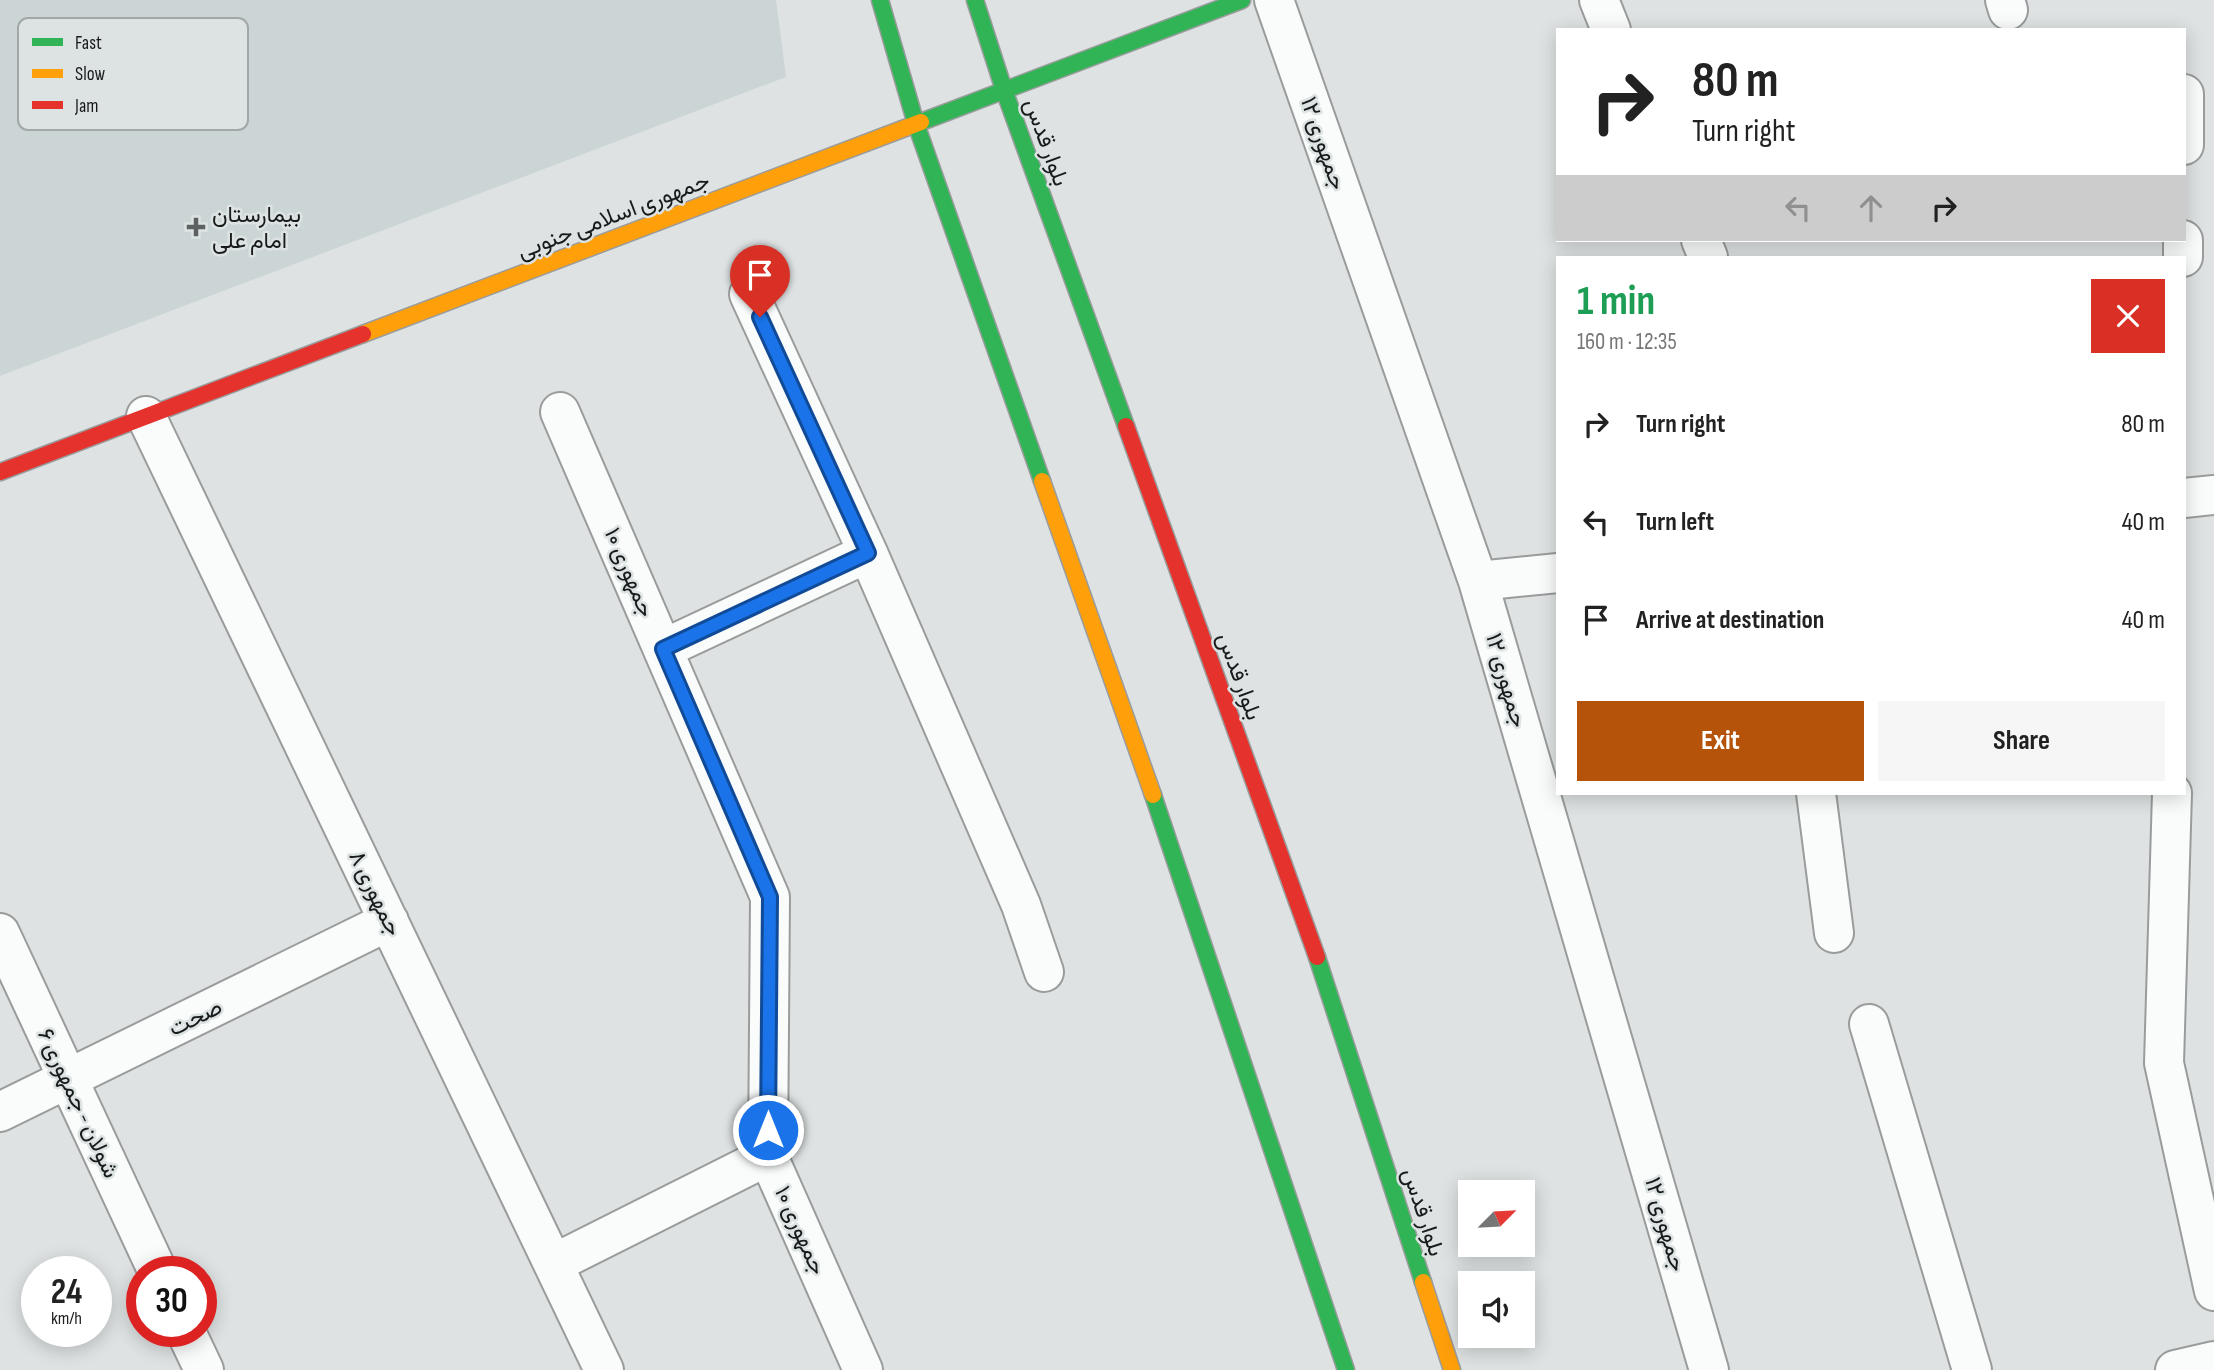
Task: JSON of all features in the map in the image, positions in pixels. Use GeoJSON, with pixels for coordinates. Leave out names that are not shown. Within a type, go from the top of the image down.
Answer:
{"type":"FeatureCollection","features":[{"type":"Feature","properties":{"kind":"main road"},"geometry":{"type":"LineString","coordinates":[[880,0],[916,124],[1183,880],[1346,1370]]}},
{"type":"Feature","properties":{"kind":"main road","name":"بلوار قدس"},"geometry":{"type":"LineString","coordinates":[[975,0],[1004,90],[1307,927],[1452,1370]]}},
{"type":"Feature","properties":{"kind":"main road","name":"جمهوری اسلامی جنوبی"},"geometry":{"type":"LineString","coordinates":[[0,472],[1242,0]]}},
{"type":"Feature","properties":{"kind":"street","name":"جمهوری ۱۲"},"geometry":{"type":"LineString","coordinates":[[1274,0],[1478,581],[1709,1370]]}},
{"type":"Feature","properties":{"kind":"street"},"geometry":{"type":"LineString","coordinates":[[1599,0],[1610,28]]}},
{"type":"Feature","properties":{"kind":"street"},"geometry":{"type":"LineString","coordinates":[[749,294],[868,553],[1021,905],[1044,972]]}},
{"type":"Feature","properties":{"kind":"street","name":"جمهوری ۱۰"},"geometry":{"type":"LineString","coordinates":[[561,412],[770,897],[768,1156],[863,1370]]}},
{"type":"Feature","properties":{"kind":"street","name":"جمهوری ۸"},"geometry":{"type":"LineString","coordinates":[[146,416],[604,1370]]}},
{"type":"Feature","properties":{"kind":"street"},"geometry":{"type":"LineString","coordinates":[[2186,498],[2214,495]]}},
{"type":"Feature","properties":{"kind":"street"},"geometry":{"type":"LineString","coordinates":[[663,649],[868,553]]}},
{"type":"Feature","properties":{"kind":"street"},"geometry":{"type":"LineString","coordinates":[[1478,581],[1556,573]]}},
{"type":"Feature","properties":{"kind":"street"},"geometry":{"type":"LineString","coordinates":[[1816,795],[1834,933]]}},
{"type":"Feature","properties":{"kind":"street"},"geometry":{"type":"LineString","coordinates":[[2172,795],[2164,1063],[2214,1292]]}},
{"type":"Feature","properties":{"kind":"street","name":"صحت"},"geometry":{"type":"LineString","coordinates":[[0,1112],[389,921]]}},
{"type":"Feature","properties":{"kind":"street","name":"شولان - جمهوری ۶"},"geometry":{"type":"LineString","coordinates":[[0,933],[151,1256]]}},
{"type":"Feature","properties":{"kind":"street"},"geometry":{"type":"LineString","coordinates":[[1869,1024],[1972,1370]]}},
{"type":"Feature","properties":{"kind":"street"},"geometry":{"type":"LineString","coordinates":[[553,1265],[768,1156]]}},
{"type":"Feature","properties":{"kind":"street"},"geometry":{"type":"LineString","coordinates":[[193,1347],[204,1370]]}},
{"type":"Feature","properties":{"kind":"street"},"geometry":{"type":"LineString","coordinates":[[2175,1370],[2214,1361]]}},
{"type":"Feature","properties":{"kind":"shaded area","name":"بیمارستان امام علی"},"geometry":{"type":"Polygon","coordinates":[[[0,0],[776,0],[786,77],[0,376],[0,0]]]}},
{"type":"Feature","properties":{"kind":"traffic: fast"},"geometry":{"type":"LineString","coordinates":[[880,0],[916,124],[1042,481]]}},
{"type":"Feature","properties":{"kind":"traffic: fast"},"geometry":{"type":"LineString","coordinates":[[975,0],[1004,90],[1126,426]]}},
{"type":"Feature","properties":{"kind":"traffic: fast"},"geometry":{"type":"LineString","coordinates":[[921,122],[1242,0]]}},
{"type":"Feature","properties":{"kind":"traffic: fast"},"geometry":{"type":"LineString","coordinates":[[1153,795],[1346,1370]]}},
{"type":"Feature","properties":{"kind":"traffic: fast"},"geometry":{"type":"LineString","coordinates":[[1317,957],[1423,1282]]}},
{"type":"Feature","properties":{"kind":"traffic: slow"},"geometry":{"type":"LineString","coordinates":[[363,334],[921,122]]}},
{"type":"Feature","properties":{"kind":"traffic: slow"},"geometry":{"type":"LineString","coordinates":[[1042,481],[1153,795]]}},
{"type":"Feature","properties":{"kind":"traffic: slow"},"geometry":{"type":"LineString","coordinates":[[1423,1282],[1452,1370]]}},
{"type":"Feature","properties":{"kind":"traffic: jam"},"geometry":{"type":"LineString","coordinates":[[0,472],[363,334]]}},
{"type":"Feature","properties":{"kind":"traffic: jam"},"geometry":{"type":"LineString","coordinates":[[1126,426],[1317,957]]}},
{"type":"Feature","properties":{"kind":"place","name":"بیمارستان امام علی"},"geometry":{"type":"Point","coordinates":[196,227]}},
{"type":"Feature","properties":{"kind":"route"},"geometry":{"type":"LineString","coordinates":[[760,317],[868,553],[663,649],[770,897],[768,1130]]}}]}
